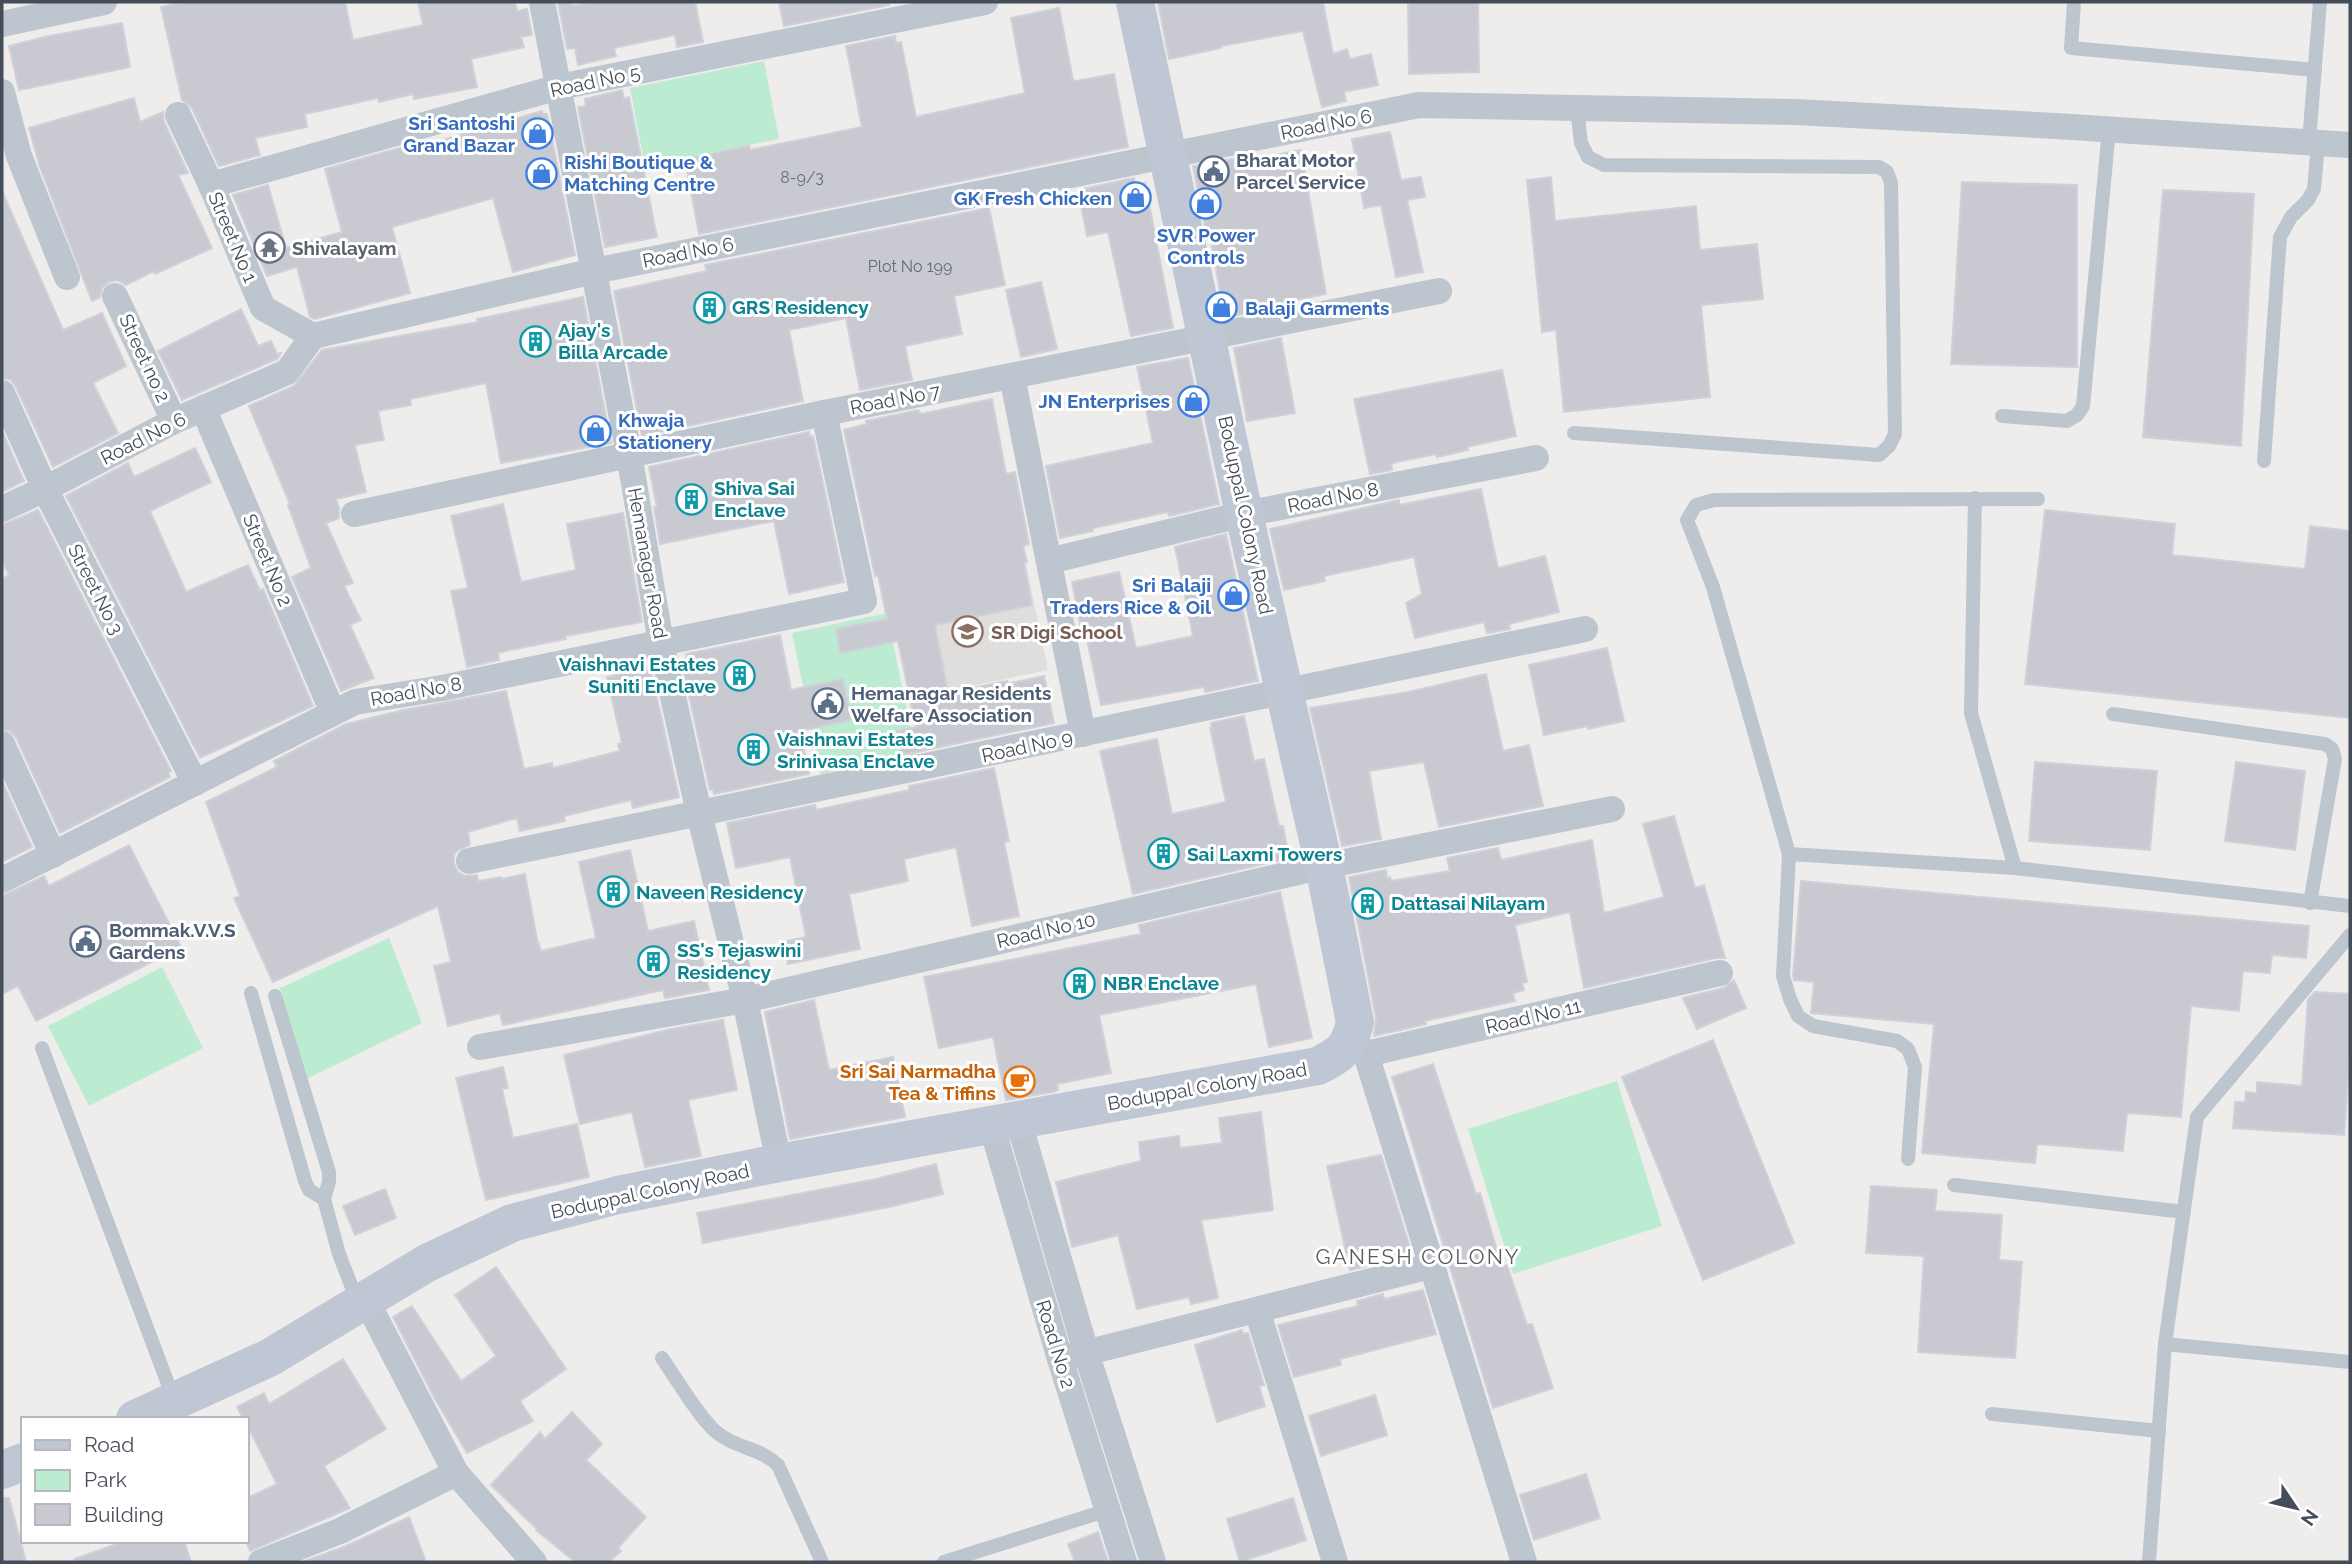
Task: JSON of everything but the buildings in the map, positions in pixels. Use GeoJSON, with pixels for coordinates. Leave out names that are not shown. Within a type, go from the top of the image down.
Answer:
{"type":"FeatureCollection","features":[{"type":"Feature","properties":{"kind":"street"},"geometry":{"type":"LineString","coordinates":[[2,24],[104,2]]}},
{"type":"Feature","properties":{"kind":"street","name":"Hemanagar Road"},"geometry":{"type":"LineString","coordinates":[[542,2],[629,454],[661,643],[745,1000],[779,1163]]}},
{"type":"Feature","properties":{"kind":"street","name":"Road No 5"},"geometry":{"type":"LineString","coordinates":[[211,185],[559,88],[985,2]]}},
{"type":"Feature","properties":{"kind":"street","name":"Boduppal Colony Road"},"geometry":{"type":"LineString","coordinates":[[139,1417],[269,1358],[427,1263],[512,1223],[618,1195],[779,1163],[1318,1066],[1359,1047],[1325,866],[1244,514],[1135,2]]}},
{"type":"Feature","properties":{"kind":"street"},"geometry":{"type":"LineString","coordinates":[[2,92],[19,156],[67,277]]}},
{"type":"Feature","properties":{"kind":"street","name":"Road No 6"},"geometry":{"type":"LineString","coordinates":[[2,509],[174,421],[287,372],[313,336],[594,271],[1419,105],[1796,112],[2350,145]]}},
{"type":"Feature","properties":{"kind":"street","name":"Street No 1"},"geometry":{"type":"LineString","coordinates":[[178,115],[263,308],[313,336]]}},
{"type":"Feature","properties":{"kind":"street","name":"Road No 7"},"geometry":{"type":"LineString","coordinates":[[354,514],[824,412],[1439,291]]}},
{"type":"Feature","properties":{"kind":"street","name":"Street no 2"},"geometry":{"type":"LineString","coordinates":[[115,296],[174,421]]}},
{"type":"Feature","properties":{"kind":"street"},"geometry":{"type":"LineString","coordinates":[[1012,376],[1083,734]]}},
{"type":"Feature","properties":{"kind":"street","name":"Street No 3"},"geometry":{"type":"LineString","coordinates":[[2,393],[45,489],[195,783]]}},
{"type":"Feature","properties":{"kind":"street","name":"Street No 2"},"geometry":{"type":"LineString","coordinates":[[203,408],[333,713]]}},
{"type":"Feature","properties":{"kind":"street","name":"Road No 8"},"geometry":{"type":"LineString","coordinates":[[2,880],[355,702],[442,688],[864,601],[824,412]]}},
{"type":"Feature","properties":{"kind":"street","name":"Road No 8"},"geometry":{"type":"LineString","coordinates":[[1049,561],[1244,514],[1536,458]]}},
{"type":"Feature","properties":{"kind":"street","name":"Road No 9"},"geometry":{"type":"LineString","coordinates":[[469,861],[1585,629]]}},
{"type":"Feature","properties":{"kind":"street"},"geometry":{"type":"LineString","coordinates":[[2,744],[53,855]]}},
{"type":"Feature","properties":{"kind":"street","name":"Road No 10"},"geometry":{"type":"LineString","coordinates":[[480,1047],[745,1000],[1325,866],[1612,809]]}},
{"type":"Feature","properties":{"kind":"street","name":"Road No 11"},"geometry":{"type":"LineString","coordinates":[[1359,1047],[1720,973]]}},
{"type":"Feature","properties":{"kind":"street"},"geometry":{"type":"LineString","coordinates":[[1359,1047],[1524,1562]]}},
{"type":"Feature","properties":{"kind":"street"},"geometry":{"type":"LineString","coordinates":[[1004,1122],[1086,1352],[1153,1562]]}},
{"type":"Feature","properties":{"kind":"street","name":"Road No 2"},"geometry":{"type":"LineString","coordinates":[[1004,1122],[1060,1359],[1124,1562]]}},
{"type":"Feature","properties":{"kind":"street"},"geometry":{"type":"LineString","coordinates":[[1060,1359],[1431,1266]]}},
{"type":"Feature","properties":{"kind":"street"},"geometry":{"type":"LineString","coordinates":[[362,1302],[456,1473],[534,1562]]}},
{"type":"Feature","properties":{"kind":"street"},"geometry":{"type":"LineString","coordinates":[[1257,1310],[1335,1562]]}},
{"type":"Feature","properties":{"kind":"street"},"geometry":{"type":"LineString","coordinates":[[2,1470],[21,1463]]}},
{"type":"Feature","properties":{"kind":"street"},"geometry":{"type":"LineString","coordinates":[[261,1562],[340,1531],[456,1473]]}},
{"type":"Feature","properties":{"kind":"lane"},"geometry":{"type":"LineString","coordinates":[[2074,2],[2071,48],[2315,70]]}},
{"type":"Feature","properties":{"kind":"lane"},"geometry":{"type":"LineString","coordinates":[[2264,461],[2280,237],[2291,217],[2308,200],[2314,189],[2315,70],[2320,2]]}},
{"type":"Feature","properties":{"kind":"lane"},"geometry":{"type":"LineString","coordinates":[[1574,433],[1879,455],[1889,446],[1895,434],[1891,183],[1887,172],[1879,167],[1604,165],[1588,157],[1581,143],[1577,108]]}},
{"type":"Feature","properties":{"kind":"lane"},"geometry":{"type":"LineString","coordinates":[[2002,415],[2067,421],[2077,415],[2083,406],[2109,129]]}},
{"type":"Feature","properties":{"kind":"lane"},"geometry":{"type":"LineString","coordinates":[[1975,498],[1970,713],[2015,868]]}},
{"type":"Feature","properties":{"kind":"lane"},"geometry":{"type":"LineString","coordinates":[[1908,1159],[1915,1067],[1908,1049],[1897,1041],[1813,1026],[1798,1016],[1790,999],[1783,976],[1788,854],[1713,587],[1687,520],[1696,505],[1714,500],[2038,499]]}},
{"type":"Feature","properties":{"kind":"lane"},"geometry":{"type":"LineString","coordinates":[[2113,714],[2325,744],[2332,748],[2335,759],[2310,903]]}},
{"type":"Feature","properties":{"kind":"lane"},"geometry":{"type":"LineString","coordinates":[[1788,854],[2015,868],[2350,906]]}},
{"type":"Feature","properties":{"kind":"lane"},"geometry":{"type":"LineString","coordinates":[[2149,1562],[2165,1344],[2197,1117],[2350,935]]}},
{"type":"Feature","properties":{"kind":"lane"},"geometry":{"type":"LineString","coordinates":[[251,993],[305,1181],[309,1190],[324,1199]]}},
{"type":"Feature","properties":{"kind":"lane"},"geometry":{"type":"LineString","coordinates":[[275,996],[329,1172],[324,1199],[339,1254],[362,1302]]}},
{"type":"Feature","properties":{"kind":"lane"},"geometry":{"type":"LineString","coordinates":[[42,1048],[174,1401]]}},
{"type":"Feature","properties":{"kind":"lane"},"geometry":{"type":"LineString","coordinates":[[1954,1185],[2184,1212]]}},
{"type":"Feature","properties":{"kind":"lane"},"geometry":{"type":"LineString","coordinates":[[2165,1344],[2350,1362]]}},
{"type":"Feature","properties":{"kind":"lane"},"geometry":{"type":"LineString","coordinates":[[662,1358],[713,1430],[729,1441],[767,1454],[778,1465],[822,1562]]}},
{"type":"Feature","properties":{"kind":"lane"},"geometry":{"type":"LineString","coordinates":[[1992,1414],[2159,1431]]}},
{"type":"Feature","properties":{"kind":"lane"},"geometry":{"type":"LineString","coordinates":[[944,1562],[1108,1510]]}},
{"type":"Feature","properties":{"kind":"shaded area","name":"SR Digi School"},"geometry":{"type":"Polygon","coordinates":[[[1026,564],[1048,670],[910,699],[889,593],[1026,564]]]}},
{"type":"Feature","properties":{"kind":"green space"},"geometry":{"type":"Polygon","coordinates":[[[764,61],[779,139],[645,166],[630,88],[764,61]]]}},
{"type":"Feature","properties":{"kind":"green space"},"geometry":{"type":"Polygon","coordinates":[[[887,613],[916,755],[821,774],[792,633],[887,613]]]}},
{"type":"Feature","properties":{"kind":"green space"},"geometry":{"type":"Polygon","coordinates":[[[389,938],[422,1023],[304,1080],[280,988],[389,938]]]}},
{"type":"Feature","properties":{"kind":"green space"},"geometry":{"type":"Polygon","coordinates":[[[162,967],[203,1048],[89,1106],[48,1026],[162,967]]]}},
{"type":"Feature","properties":{"kind":"green space"},"geometry":{"type":"Polygon","coordinates":[[[1617,1081],[1662,1226],[1513,1274],[1468,1129],[1617,1081]]]}},
{"type":"Feature","properties":{"kind":"place","name":"Sri Santoshi Grand Bazar"},"geometry":{"type":"Point","coordinates":[538,134]}},
{"type":"Feature","properties":{"kind":"place","name":"Bharat Motor Parcel Service"},"geometry":{"type":"Point","coordinates":[1213,171]}},
{"type":"Feature","properties":{"kind":"place","name":"Rishi Boutique & Matching Centre"},"geometry":{"type":"Point","coordinates":[541,173]}},
{"type":"Feature","properties":{"kind":"place","name":"GK Fresh Chicken"},"geometry":{"type":"Point","coordinates":[1135,198]}},
{"type":"Feature","properties":{"kind":"place","name":"SVR Power Controls"},"geometry":{"type":"Point","coordinates":[1206,204]}},
{"type":"Feature","properties":{"kind":"place","name":"Shivalayam"},"geometry":{"type":"Point","coordinates":[269,248]}},
{"type":"Feature","properties":{"kind":"place","name":"GRS Residency"},"geometry":{"type":"Point","coordinates":[709,307]}},
{"type":"Feature","properties":{"kind":"place","name":"Balaji Garments"},"geometry":{"type":"Point","coordinates":[1222,308]}},
{"type":"Feature","properties":{"kind":"place","name":"Ajay's Billa Arcade"},"geometry":{"type":"Point","coordinates":[535,341]}},
{"type":"Feature","properties":{"kind":"place","name":"JN Enterprises"},"geometry":{"type":"Point","coordinates":[1193,401]}},
{"type":"Feature","properties":{"kind":"place","name":"Khwaja Stationery"},"geometry":{"type":"Point","coordinates":[595,431]}},
{"type":"Feature","properties":{"kind":"place","name":"Shiva Sai Enclave"},"geometry":{"type":"Point","coordinates":[691,499]}},
{"type":"Feature","properties":{"kind":"place","name":"Sri Balaji Traders Rice & Oil"},"geometry":{"type":"Point","coordinates":[1234,596]}},
{"type":"Feature","properties":{"kind":"place","name":"SR Digi School"},"geometry":{"type":"Point","coordinates":[968,632]}},
{"type":"Feature","properties":{"kind":"place","name":"Vaishnavi Estates Suniti Enclave"},"geometry":{"type":"Point","coordinates":[739,675]}},
{"type":"Feature","properties":{"kind":"place","name":"Hemanagar Residents Welfare Association"},"geometry":{"type":"Point","coordinates":[828,704]}},
{"type":"Feature","properties":{"kind":"place","name":"Vaishnavi Estates Srinivasa Enclave"},"geometry":{"type":"Point","coordinates":[754,750]}},
{"type":"Feature","properties":{"kind":"place","name":"Sai Laxmi Towers"},"geometry":{"type":"Point","coordinates":[1164,854]}},
{"type":"Feature","properties":{"kind":"place","name":"Naveen Residency"},"geometry":{"type":"Point","coordinates":[613,892]}},
{"type":"Feature","properties":{"kind":"place","name":"Dattasai Nilayam"},"geometry":{"type":"Point","coordinates":[1368,903]}},
{"type":"Feature","properties":{"kind":"place","name":"Bommak.V.V.S Gardens"},"geometry":{"type":"Point","coordinates":[86,941]}},
{"type":"Feature","properties":{"kind":"place","name":"SS's Tejaswini Residency"},"geometry":{"type":"Point","coordinates":[654,961]}},
{"type":"Feature","properties":{"kind":"place","name":"NBR Enclave"},"geometry":{"type":"Point","coordinates":[1080,983]}},
{"type":"Feature","properties":{"kind":"place","name":"Sri Sai Narmadha Tea & Tiffins"},"geometry":{"type":"Point","coordinates":[1019,1082]}},
{"type":"Feature","properties":{"kind":"district","name":"GANESH COLONY"},"geometry":{"type":"Point","coordinates":[1418,1257]}}]}
